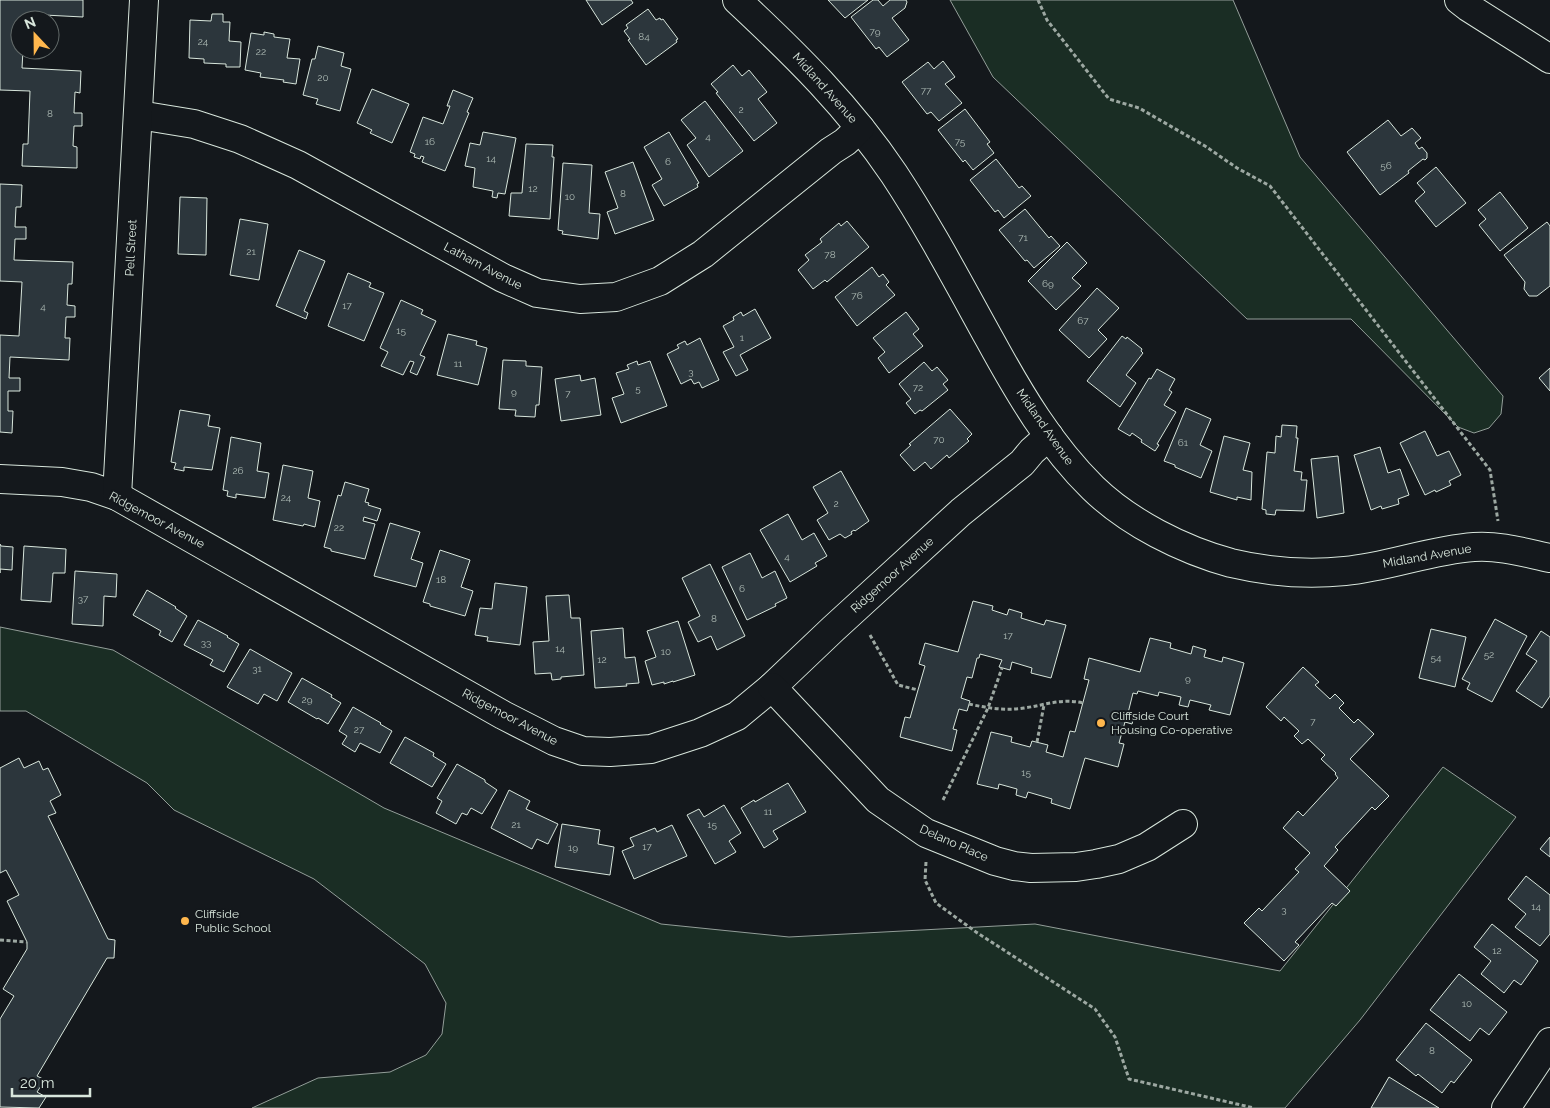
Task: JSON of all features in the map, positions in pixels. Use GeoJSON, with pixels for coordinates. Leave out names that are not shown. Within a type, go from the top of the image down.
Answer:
{"type":"FeatureCollection","features":[{"type":"Feature","properties":{"kind":"street","name":"Pell Street"},"geometry":{"type":"LineString","coordinates":[[117,496],[144,0]]}},
{"type":"Feature","properties":{"kind":"street","name":"Midland Avenue"},"geometry":{"type":"LineString","coordinates":[[737,0],[805,64],[838,99],[860,128],[894,175],[1006,368],[1049,436],[1068,462],[1095,490],[1125,513],[1176,543],[1204,555],[1235,564],[1271,571],[1308,573],[1346,571],[1441,551],[1478,547],[1514,550],[1550,558]]}},
{"type":"Feature","properties":{"kind":"street"},"geometry":{"type":"LineString","coordinates":[[1459,0],[1550,59]]}},
{"type":"Feature","properties":{"kind":"street","name":"Latham Avenue"},"geometry":{"type":"LineString","coordinates":[[139,115],[194,124],[240,139],[298,165],[502,278],[537,293],[580,298],[616,297],[660,281],[703,254],[845,142],[860,128]]}},
{"type":"Feature","properties":{"kind":"street","name":"Ridgemoor Avenue"},"geometry":{"type":"LineString","coordinates":[[0,479],[62,482],[90,487],[117,496],[503,715],[554,741],[583,751],[610,752],[650,749],[700,733],[737,716],[772,687],[961,512],[1022,463],[1049,436]]}},
{"type":"Feature","properties":{"kind":"street","name":"Delano Place"},"geometry":{"type":"LineString","coordinates":[[772,687],[878,800],[926,833],[995,861],[1014,866],[1060,868],[1119,859],[1147,847],[1183,824]]}},
{"type":"Feature","properties":{"kind":"street"},"geometry":{"type":"LineString","coordinates":[[1506,1108],[1550,1042]]}},
{"type":"Feature","properties":{"kind":"path"},"geometry":{"type":"LineString","coordinates":[[1038,0],[1047,20],[1108,99],[1139,108],[1270,186],[1490,470],[1503,549]]}},
{"type":"Feature","properties":{"kind":"path"},"geometry":{"type":"LineString","coordinates":[[870,635],[898,684],[918,690]]}},
{"type":"Feature","properties":{"kind":"path"},"geometry":{"type":"LineString","coordinates":[[943,800],[988,708],[1002,668]]}},
{"type":"Feature","properties":{"kind":"path"},"geometry":{"type":"LineString","coordinates":[[969,704],[988,708],[1023,709],[1069,700],[1083,703]]}},
{"type":"Feature","properties":{"kind":"path"},"geometry":{"type":"LineString","coordinates":[[1037,742],[1044,705]]}},
{"type":"Feature","properties":{"kind":"path"},"geometry":{"type":"LineString","coordinates":[[926,833],[925,880],[936,903],[976,932],[1095,1009],[1115,1037],[1129,1079],[1254,1108]]}},
{"type":"Feature","properties":{"kind":"path"},"geometry":{"type":"LineString","coordinates":[[0,940],[27,942]]}},
{"type":"Feature","properties":{"kind":"green space"},"geometry":{"type":"Polygon","coordinates":[[[950,0],[1233,0],[1300,157],[1503,396],[1501,414],[1489,428],[1474,433],[1458,427],[1351,319],[1247,319],[993,77],[950,0]]]}},
{"type":"Feature","properties":{"kind":"green space"},"geometry":{"type":"Polygon","coordinates":[[[0,627],[113,650],[384,808],[661,924],[789,937],[1035,924],[1280,971],[1443,767],[1516,817],[1360,1020],[1285,1108],[252,1108],[318,1078],[390,1072],[426,1055],[442,1034],[446,1003],[425,964],[314,879],[174,810],[147,783],[26,711],[0,711],[0,627]]]}},
{"type":"Feature","properties":{"kind":"building"},"geometry":{"type":"Polygon","coordinates":[[[0,0],[83,0],[83,17],[60,16],[60,10],[10,10],[10,60],[22,60],[22,68],[81,71],[80,93],[75,92],[74,113],[82,113],[82,126],[74,126],[73,146],[77,147],[77,168],[22,166],[23,144],[28,144],[30,91],[0,90],[0,0]]]}},
{"type":"Feature","properties":{"kind":"building"},"geometry":{"type":"Polygon","coordinates":[[[586,0],[631,0],[633,3],[602,25],[586,0]]]}},
{"type":"Feature","properties":{"kind":"building"},"geometry":{"type":"Polygon","coordinates":[[[828,0],[868,0],[845,18],[828,0]]]}},
{"type":"Feature","properties":{"kind":"building"},"geometry":{"type":"Polygon","coordinates":[[[873,0],[878,0],[883,6],[890,0],[906,0],[907,2],[905,8],[892,18],[909,40],[887,57],[879,47],[876,49],[851,17],[873,0]]]}},
{"type":"Feature","properties":{"kind":"building"},"geometry":{"type":"Polygon","coordinates":[[[648,9],[656,20],[663,19],[678,39],[676,40],[677,42],[646,65],[628,40],[630,39],[624,31],[628,28],[626,25],[648,9]]]}},
{"type":"Feature","properties":{"kind":"building"},"geometry":{"type":"Polygon","coordinates":[[[212,14],[223,14],[223,22],[230,22],[229,41],[241,42],[240,67],[226,67],[226,64],[204,63],[204,59],[189,58],[190,20],[211,21],[212,14]]]}},
{"type":"Feature","properties":{"kind":"building"},"geometry":{"type":"Polygon","coordinates":[[[264,32],[274,34],[274,37],[290,39],[287,58],[300,59],[296,84],[283,82],[284,80],[260,77],[261,73],[245,70],[251,33],[264,35],[264,32]]]}},
{"type":"Feature","properties":{"kind":"building"},"geometry":{"type":"Polygon","coordinates":[[[318,46],[344,53],[341,66],[351,69],[340,111],[316,104],[318,99],[303,95],[312,59],[315,59],[318,46]]]}},
{"type":"Feature","properties":{"kind":"building"},"geometry":{"type":"Polygon","coordinates":[[[943,61],[955,77],[945,84],[962,103],[939,121],[931,112],[927,114],[902,82],[928,62],[934,69],[943,61]]]}},
{"type":"Feature","properties":{"kind":"building"},"geometry":{"type":"Polygon","coordinates":[[[733,65],[742,76],[749,70],[767,92],[758,99],[777,123],[754,141],[711,84],[733,65]]]}},
{"type":"Feature","properties":{"kind":"building"},"geometry":{"type":"Polygon","coordinates":[[[372,89],[409,104],[392,143],[370,133],[372,130],[357,123],[372,89]]]}},
{"type":"Feature","properties":{"kind":"building"},"geometry":{"type":"Polygon","coordinates":[[[453,90],[473,98],[467,112],[469,113],[445,171],[422,162],[424,157],[421,156],[420,159],[414,157],[415,154],[410,152],[423,117],[443,124],[450,106],[447,106],[453,90]]]}},
{"type":"Feature","properties":{"kind":"building"},"geometry":{"type":"Polygon","coordinates":[[[705,101],[743,151],[709,177],[687,145],[696,138],[681,120],[705,101]]]}},
{"type":"Feature","properties":{"kind":"building"},"geometry":{"type":"Polygon","coordinates":[[[965,109],[990,142],[987,144],[994,153],[973,170],[965,160],[963,162],[938,130],[965,109]]]}},
{"type":"Feature","properties":{"kind":"building"},"geometry":{"type":"Polygon","coordinates":[[[1388,120],[1401,136],[1412,128],[1421,138],[1415,143],[1419,149],[1422,147],[1427,153],[1427,158],[1423,159],[1408,171],[1409,173],[1380,195],[1347,152],[1388,120]]]}},
{"type":"Feature","properties":{"kind":"building"},"geometry":{"type":"Polygon","coordinates":[[[483,132],[516,138],[505,194],[498,193],[497,198],[492,197],[493,191],[473,187],[475,168],[465,166],[470,143],[480,145],[483,132]]]}},
{"type":"Feature","properties":{"kind":"building"},"geometry":{"type":"Polygon","coordinates":[[[669,132],[699,183],[697,184],[698,187],[664,206],[652,185],[662,179],[644,147],[669,132]]]}},
{"type":"Feature","properties":{"kind":"building"},"geometry":{"type":"Polygon","coordinates":[[[526,144],[553,145],[550,219],[509,216],[511,193],[522,193],[526,144]]]}},
{"type":"Feature","properties":{"kind":"building"},"geometry":{"type":"Polygon","coordinates":[[[996,159],[1019,188],[1022,186],[1031,196],[1004,218],[998,210],[995,212],[970,180],[996,159]]]}},
{"type":"Feature","properties":{"kind":"building"},"geometry":{"type":"Polygon","coordinates":[[[633,162],[654,220],[615,234],[607,212],[618,208],[605,172],[633,162]]]}},
{"type":"Feature","properties":{"kind":"building"},"geometry":{"type":"Polygon","coordinates":[[[563,163],[592,165],[589,213],[600,214],[598,239],[562,234],[563,231],[558,230],[563,163]]]}},
{"type":"Feature","properties":{"kind":"building"},"geometry":{"type":"Polygon","coordinates":[[[1436,167],[1466,203],[1436,227],[1415,201],[1425,192],[1417,183],[1436,167]]]}},
{"type":"Feature","properties":{"kind":"building"},"geometry":{"type":"Polygon","coordinates":[[[0,184],[22,185],[21,207],[16,207],[15,227],[26,227],[26,239],[15,239],[14,260],[73,262],[72,284],[68,284],[67,305],[75,306],[75,317],[66,317],[65,338],[70,338],[69,360],[10,357],[9,378],[20,378],[20,391],[8,391],[8,411],[13,411],[12,433],[0,432],[0,335],[19,336],[22,282],[0,281],[0,184]]]}},
{"type":"Feature","properties":{"kind":"building"},"geometry":{"type":"Polygon","coordinates":[[[1500,192],[1528,228],[1500,251],[1479,225],[1486,219],[1478,210],[1500,192]]]}},
{"type":"Feature","properties":{"kind":"building"},"geometry":{"type":"Polygon","coordinates":[[[180,197],[207,198],[206,255],[178,254],[180,197]]]}},
{"type":"Feature","properties":{"kind":"building"},"geometry":{"type":"Polygon","coordinates":[[[1025,209],[1049,238],[1051,236],[1060,246],[1034,268],[1027,260],[1025,261],[999,230],[1025,209]]]}},
{"type":"Feature","properties":{"kind":"building"},"geometry":{"type":"Polygon","coordinates":[[[240,219],[268,224],[259,280],[230,275],[240,219]]]}},
{"type":"Feature","properties":{"kind":"building"},"geometry":{"type":"Polygon","coordinates":[[[847,221],[869,247],[827,282],[825,280],[813,289],[798,270],[809,260],[805,255],[822,242],[820,239],[839,223],[841,226],[847,221]]]}},
{"type":"Feature","properties":{"kind":"building"},"geometry":{"type":"Polygon","coordinates":[[[1547,222],[1550,226],[1550,286],[1537,296],[1529,296],[1524,289],[1525,282],[1504,255],[1547,222]]]}},
{"type":"Feature","properties":{"kind":"building"},"geometry":{"type":"Polygon","coordinates":[[[1067,242],[1087,263],[1072,278],[1081,286],[1056,310],[1028,281],[1067,242]]]}},
{"type":"Feature","properties":{"kind":"building"},"geometry":{"type":"Polygon","coordinates":[[[299,250],[325,261],[304,311],[308,313],[306,319],[276,306],[299,250]]]}},
{"type":"Feature","properties":{"kind":"building"},"geometry":{"type":"Polygon","coordinates":[[[872,267],[879,277],[883,274],[889,282],[886,285],[895,295],[857,326],[835,297],[872,267]]]}},
{"type":"Feature","properties":{"kind":"building"},"geometry":{"type":"Polygon","coordinates":[[[348,273],[371,283],[369,287],[384,293],[364,341],[328,326],[348,273]]]}},
{"type":"Feature","properties":{"kind":"building"},"geometry":{"type":"Polygon","coordinates":[[[1097,288],[1119,308],[1098,330],[1107,339],[1089,358],[1059,330],[1097,288]]]}},
{"type":"Feature","properties":{"kind":"building"},"geometry":{"type":"Polygon","coordinates":[[[401,300],[423,310],[421,314],[436,321],[420,355],[425,357],[417,375],[410,372],[414,362],[410,361],[403,375],[381,366],[388,352],[380,348],[401,300]]]}},
{"type":"Feature","properties":{"kind":"building"},"geometry":{"type":"Polygon","coordinates":[[[755,309],[771,338],[740,355],[748,370],[736,376],[723,352],[734,347],[723,326],[734,320],[733,317],[741,312],[743,316],[755,309]]]}},
{"type":"Feature","properties":{"kind":"building"},"geometry":{"type":"Polygon","coordinates":[[[906,312],[919,329],[913,334],[923,346],[889,373],[878,358],[885,352],[873,338],[906,312]]]}},
{"type":"Feature","properties":{"kind":"building"},"geometry":{"type":"Polygon","coordinates":[[[448,334],[477,341],[476,345],[487,348],[478,385],[437,375],[448,334]]]}},
{"type":"Feature","properties":{"kind":"building"},"geometry":{"type":"Polygon","coordinates":[[[1122,336],[1126,339],[1127,337],[1142,349],[1143,353],[1126,375],[1136,383],[1120,407],[1087,381],[1122,336]]]}},
{"type":"Feature","properties":{"kind":"building"},"geometry":{"type":"Polygon","coordinates":[[[700,338],[719,380],[702,388],[699,382],[694,384],[691,379],[681,384],[667,354],[679,348],[677,345],[685,341],[687,345],[700,338]]]}},
{"type":"Feature","properties":{"kind":"building"},"geometry":{"type":"Polygon","coordinates":[[[503,360],[526,361],[526,366],[542,367],[539,405],[536,405],[535,417],[515,416],[516,410],[499,409],[503,360]]]}},
{"type":"Feature","properties":{"kind":"building"},"geometry":{"type":"Polygon","coordinates":[[[637,361],[638,365],[650,361],[667,406],[621,423],[612,398],[624,394],[616,373],[629,369],[627,365],[637,361]]]}},
{"type":"Feature","properties":{"kind":"building"},"geometry":{"type":"Polygon","coordinates":[[[924,362],[932,371],[937,367],[948,380],[943,384],[948,390],[922,411],[920,410],[915,414],[906,403],[911,399],[899,384],[924,362]]]}},
{"type":"Feature","properties":{"kind":"building"},"geometry":{"type":"Polygon","coordinates":[[[1550,368],[1550,391],[1539,378],[1550,368]]]}},
{"type":"Feature","properties":{"kind":"building"},"geometry":{"type":"Polygon","coordinates":[[[1157,369],[1175,379],[1169,390],[1172,392],[1164,405],[1176,412],[1157,444],[1159,445],[1155,451],[1141,442],[1142,440],[1132,433],[1130,436],[1118,429],[1149,378],[1151,379],[1157,369]]]}},
{"type":"Feature","properties":{"kind":"building"},"geometry":{"type":"Polygon","coordinates":[[[580,375],[581,381],[595,378],[601,415],[561,421],[555,379],[580,375]]]}},
{"type":"Feature","properties":{"kind":"building"},"geometry":{"type":"Polygon","coordinates":[[[1186,408],[1211,419],[1200,445],[1212,451],[1201,478],[1164,461],[1186,408]]]}},
{"type":"Feature","properties":{"kind":"building"},"geometry":{"type":"Polygon","coordinates":[[[950,409],[972,434],[967,439],[969,441],[949,458],[947,455],[931,469],[925,462],[914,471],[900,455],[911,445],[909,444],[950,409]]]}},
{"type":"Feature","properties":{"kind":"building"},"geometry":{"type":"Polygon","coordinates":[[[180,410],[210,415],[208,426],[220,428],[212,470],[184,467],[184,471],[174,469],[176,463],[171,462],[180,410]]]}},
{"type":"Feature","properties":{"kind":"building"},"geometry":{"type":"Polygon","coordinates":[[[1282,425],[1297,426],[1296,438],[1298,438],[1294,471],[1302,472],[1301,480],[1307,480],[1304,511],[1276,510],[1275,515],[1266,514],[1266,510],[1262,509],[1267,452],[1275,453],[1276,436],[1281,437],[1282,425]]]}},
{"type":"Feature","properties":{"kind":"building"},"geometry":{"type":"Polygon","coordinates":[[[1425,431],[1437,456],[1449,451],[1461,475],[1449,481],[1451,485],[1425,495],[1400,443],[1425,431]]]}},
{"type":"Feature","properties":{"kind":"building"},"geometry":{"type":"Polygon","coordinates":[[[1224,436],[1250,443],[1243,470],[1252,472],[1251,500],[1237,497],[1237,500],[1210,492],[1224,436]]]}},
{"type":"Feature","properties":{"kind":"building"},"geometry":{"type":"Polygon","coordinates":[[[231,437],[261,443],[257,471],[269,473],[265,498],[236,494],[236,498],[227,496],[228,491],[223,490],[231,437]]]}},
{"type":"Feature","properties":{"kind":"building"},"geometry":{"type":"Polygon","coordinates":[[[1380,447],[1388,473],[1400,469],[1409,495],[1398,499],[1399,504],[1382,509],[1381,506],[1371,510],[1354,455],[1380,447]]]}},
{"type":"Feature","properties":{"kind":"building"},"geometry":{"type":"Polygon","coordinates":[[[1338,456],[1344,513],[1317,518],[1311,459],[1338,456]]]}},
{"type":"Feature","properties":{"kind":"building"},"geometry":{"type":"Polygon","coordinates":[[[283,465],[313,471],[308,498],[320,501],[315,527],[273,520],[283,465]]]}},
{"type":"Feature","properties":{"kind":"building"},"geometry":{"type":"Polygon","coordinates":[[[841,471],[869,521],[845,538],[840,534],[829,540],[817,520],[828,513],[813,487],[841,471]]]}},
{"type":"Feature","properties":{"kind":"building"},"geometry":{"type":"Polygon","coordinates":[[[345,482],[369,489],[365,502],[369,503],[368,505],[381,509],[377,521],[364,517],[363,521],[375,524],[365,559],[331,551],[331,549],[324,547],[338,495],[341,496],[345,482]]]}},
{"type":"Feature","properties":{"kind":"building"},"geometry":{"type":"Polygon","coordinates":[[[788,514],[802,540],[814,533],[827,556],[815,563],[817,566],[790,582],[760,530],[788,514]]]}},
{"type":"Feature","properties":{"kind":"building"},"geometry":{"type":"Polygon","coordinates":[[[390,523],[420,532],[411,559],[423,563],[416,587],[374,576],[390,523]]]}},
{"type":"Feature","properties":{"kind":"building"},"geometry":{"type":"Polygon","coordinates":[[[0,544],[1,546],[13,547],[12,570],[0,569],[0,544]]]}},
{"type":"Feature","properties":{"kind":"building"},"geometry":{"type":"Polygon","coordinates":[[[24,546],[66,549],[65,573],[53,573],[51,602],[21,600],[24,546]]]}},
{"type":"Feature","properties":{"kind":"building"},"geometry":{"type":"Polygon","coordinates":[[[440,550],[470,560],[461,587],[473,591],[465,616],[430,606],[430,604],[423,602],[440,550]]]}},
{"type":"Feature","properties":{"kind":"building"},"geometry":{"type":"Polygon","coordinates":[[[750,553],[762,578],[775,571],[787,598],[775,604],[776,606],[747,620],[722,567],[750,553]]]}},
{"type":"Feature","properties":{"kind":"building"},"geometry":{"type":"Polygon","coordinates":[[[710,564],[745,636],[717,650],[711,636],[698,642],[688,622],[700,616],[682,578],[710,564]]]}},
{"type":"Feature","properties":{"kind":"building"},"geometry":{"type":"Polygon","coordinates":[[[75,571],[117,574],[116,597],[104,596],[103,626],[72,624],[75,571]]]}},
{"type":"Feature","properties":{"kind":"building"},"geometry":{"type":"Polygon","coordinates":[[[495,583],[527,587],[520,645],[487,641],[488,637],[475,635],[480,608],[492,609],[495,583]]]}},
{"type":"Feature","properties":{"kind":"building"},"geometry":{"type":"Polygon","coordinates":[[[147,590],[176,607],[187,616],[172,642],[159,635],[161,631],[133,615],[147,590]]]}},
{"type":"Feature","properties":{"kind":"building"},"geometry":{"type":"Polygon","coordinates":[[[569,595],[571,618],[580,618],[584,675],[561,677],[561,679],[552,680],[551,673],[535,674],[533,642],[549,641],[546,596],[569,595]]]}},
{"type":"Feature","properties":{"kind":"building"},"geometry":{"type":"Polygon","coordinates":[[[973,601],[993,606],[992,610],[1007,615],[1009,609],[1022,613],[1021,618],[1044,625],[1046,620],[1066,625],[1051,678],[1031,673],[1032,668],[1012,662],[1010,670],[999,667],[1002,660],[980,654],[979,658],[977,658],[972,678],[967,677],[961,698],[970,701],[967,711],[959,709],[953,729],[957,730],[952,751],[900,737],[905,717],[910,718],[925,666],[919,664],[925,643],[958,652],[973,601]]]}},
{"type":"Feature","properties":{"kind":"building"},"geometry":{"type":"Polygon","coordinates":[[[1495,619],[1527,636],[1492,702],[1467,689],[1470,683],[1462,679],[1495,619]]]}},
{"type":"Feature","properties":{"kind":"building"},"geometry":{"type":"Polygon","coordinates":[[[198,620],[239,644],[224,672],[210,665],[213,660],[184,645],[198,620]]]}},
{"type":"Feature","properties":{"kind":"building"},"geometry":{"type":"Polygon","coordinates":[[[678,621],[695,675],[673,682],[652,685],[645,661],[656,657],[647,631],[678,621]]]}},
{"type":"Feature","properties":{"kind":"building"},"geometry":{"type":"Polygon","coordinates":[[[623,628],[625,658],[635,657],[639,683],[626,684],[627,686],[595,688],[591,631],[623,628]]]}},
{"type":"Feature","properties":{"kind":"building"},"geometry":{"type":"Polygon","coordinates":[[[1431,629],[1466,637],[1455,687],[1419,678],[1431,629]]]}},
{"type":"Feature","properties":{"kind":"building"},"geometry":{"type":"Polygon","coordinates":[[[1541,631],[1550,637],[1550,696],[1542,708],[1516,691],[1537,661],[1526,654],[1541,631]]]}},
{"type":"Feature","properties":{"kind":"building","name":"Cliffside Court Housing Co-operative"},"geometry":{"type":"Polygon","coordinates":[[[1150,638],[1171,643],[1170,648],[1191,654],[1193,646],[1206,650],[1204,657],[1222,662],[1223,657],[1244,663],[1230,715],[1209,710],[1211,705],[1190,700],[1188,707],[1179,705],[1181,697],[1159,692],[1158,696],[1138,691],[1137,694],[1133,693],[1128,713],[1135,714],[1132,724],[1125,722],[1119,743],[1124,744],[1118,767],[1085,758],[1070,809],[1051,803],[1052,799],[1028,792],[1026,798],[1016,795],[1017,789],[999,784],[998,789],[977,784],[991,732],[1012,737],[1011,742],[1030,747],[1032,741],[1048,745],[1046,752],[1063,757],[1070,731],[1075,732],[1089,680],[1084,679],[1089,658],[1140,672],[1150,638]]]}},
{"type":"Feature","properties":{"kind":"building"},"geometry":{"type":"Polygon","coordinates":[[[250,649],[292,673],[277,701],[264,694],[258,704],[227,687],[250,649]]]}},
{"type":"Feature","properties":{"kind":"building"},"geometry":{"type":"Polygon","coordinates":[[[1303,667],[1319,682],[1315,685],[1330,699],[1335,694],[1344,703],[1339,708],[1354,723],[1358,719],[1374,734],[1350,759],[1389,796],[1375,810],[1372,807],[1335,847],[1338,850],[1324,866],[1350,891],[1336,906],[1332,903],[1295,942],[1299,945],[1284,961],[1244,923],[1259,908],[1262,911],[1299,872],[1295,869],[1310,853],[1283,828],[1298,811],[1303,816],[1338,778],[1336,773],[1321,759],[1325,755],[1308,739],[1302,744],[1294,736],[1299,731],[1284,717],[1281,721],[1266,707],[1303,667]]]}},
{"type":"Feature","properties":{"kind":"building"},"geometry":{"type":"Polygon","coordinates":[[[302,678],[332,695],[331,697],[341,703],[328,724],[288,702],[302,678]]]}},
{"type":"Feature","properties":{"kind":"building"},"geometry":{"type":"Polygon","coordinates":[[[353,707],[392,731],[380,753],[360,743],[355,752],[342,744],[347,736],[339,731],[353,707]]]}},
{"type":"Feature","properties":{"kind":"building"},"geometry":{"type":"Polygon","coordinates":[[[405,737],[434,753],[433,756],[446,764],[432,787],[390,763],[405,737]]]}},
{"type":"Feature","properties":{"kind":"building"},"geometry":{"type":"Polygon","coordinates":[[[19,758],[24,768],[39,761],[43,770],[48,768],[61,795],[50,801],[56,813],[48,816],[108,939],[115,940],[114,958],[107,958],[37,1076],[45,1080],[37,1092],[46,1097],[39,1108],[0,1107],[0,1019],[14,996],[3,989],[27,949],[27,942],[7,901],[19,895],[6,870],[0,873],[0,768],[19,758]]]}},
{"type":"Feature","properties":{"kind":"building"},"geometry":{"type":"Polygon","coordinates":[[[457,764],[485,780],[485,782],[497,790],[482,814],[471,808],[467,815],[462,813],[456,824],[436,813],[442,801],[437,798],[457,764]]]}},
{"type":"Feature","properties":{"kind":"building"},"geometry":{"type":"Polygon","coordinates":[[[788,783],[806,812],[773,831],[778,839],[764,848],[741,808],[788,783]]]}},
{"type":"Feature","properties":{"kind":"building"},"geometry":{"type":"Polygon","coordinates":[[[509,790],[530,801],[526,809],[558,824],[548,844],[537,839],[532,849],[491,828],[509,790]]]}},
{"type":"Feature","properties":{"kind":"building"},"geometry":{"type":"Polygon","coordinates":[[[724,805],[741,833],[729,841],[736,852],[715,864],[687,815],[699,809],[704,817],[724,805]]]}},
{"type":"Feature","properties":{"kind":"building"},"geometry":{"type":"Polygon","coordinates":[[[562,824],[600,830],[598,844],[614,847],[610,875],[555,867],[562,824]]]}},
{"type":"Feature","properties":{"kind":"building"},"geometry":{"type":"Polygon","coordinates":[[[672,825],[687,856],[634,879],[622,851],[634,846],[630,838],[655,828],[657,832],[672,825]]]}},
{"type":"Feature","properties":{"kind":"building"},"geometry":{"type":"Polygon","coordinates":[[[1550,837],[1550,857],[1540,849],[1550,837]]]}},
{"type":"Feature","properties":{"kind":"building"},"geometry":{"type":"Polygon","coordinates":[[[1526,876],[1550,895],[1550,934],[1540,946],[1515,927],[1526,914],[1508,899],[1526,876]]]}},
{"type":"Feature","properties":{"kind":"building"},"geometry":{"type":"Polygon","coordinates":[[[1492,924],[1538,961],[1521,985],[1514,980],[1504,993],[1481,974],[1491,961],[1474,947],[1492,924]]]}},
{"type":"Feature","properties":{"kind":"building"},"geometry":{"type":"Polygon","coordinates":[[[1459,974],[1507,1012],[1489,1035],[1480,1028],[1470,1041],[1430,1010],[1459,974]]]}},
{"type":"Feature","properties":{"kind":"building"},"geometry":{"type":"Polygon","coordinates":[[[1426,1023],[1472,1060],[1454,1083],[1451,1081],[1442,1093],[1396,1060],[1426,1023]]]}},
{"type":"Feature","properties":{"kind":"building"},"geometry":{"type":"Polygon","coordinates":[[[1389,1077],[1439,1108],[1371,1108],[1389,1077]]]}},
{"type":"Feature","properties":{"kind":"place","name":"Cliffside Court Housing Co-operative"},"geometry":{"type":"Point","coordinates":[1101,723]}},
{"type":"Feature","properties":{"kind":"place","name":"Cliffside Public School"},"geometry":{"type":"Point","coordinates":[185,921]}}]}
